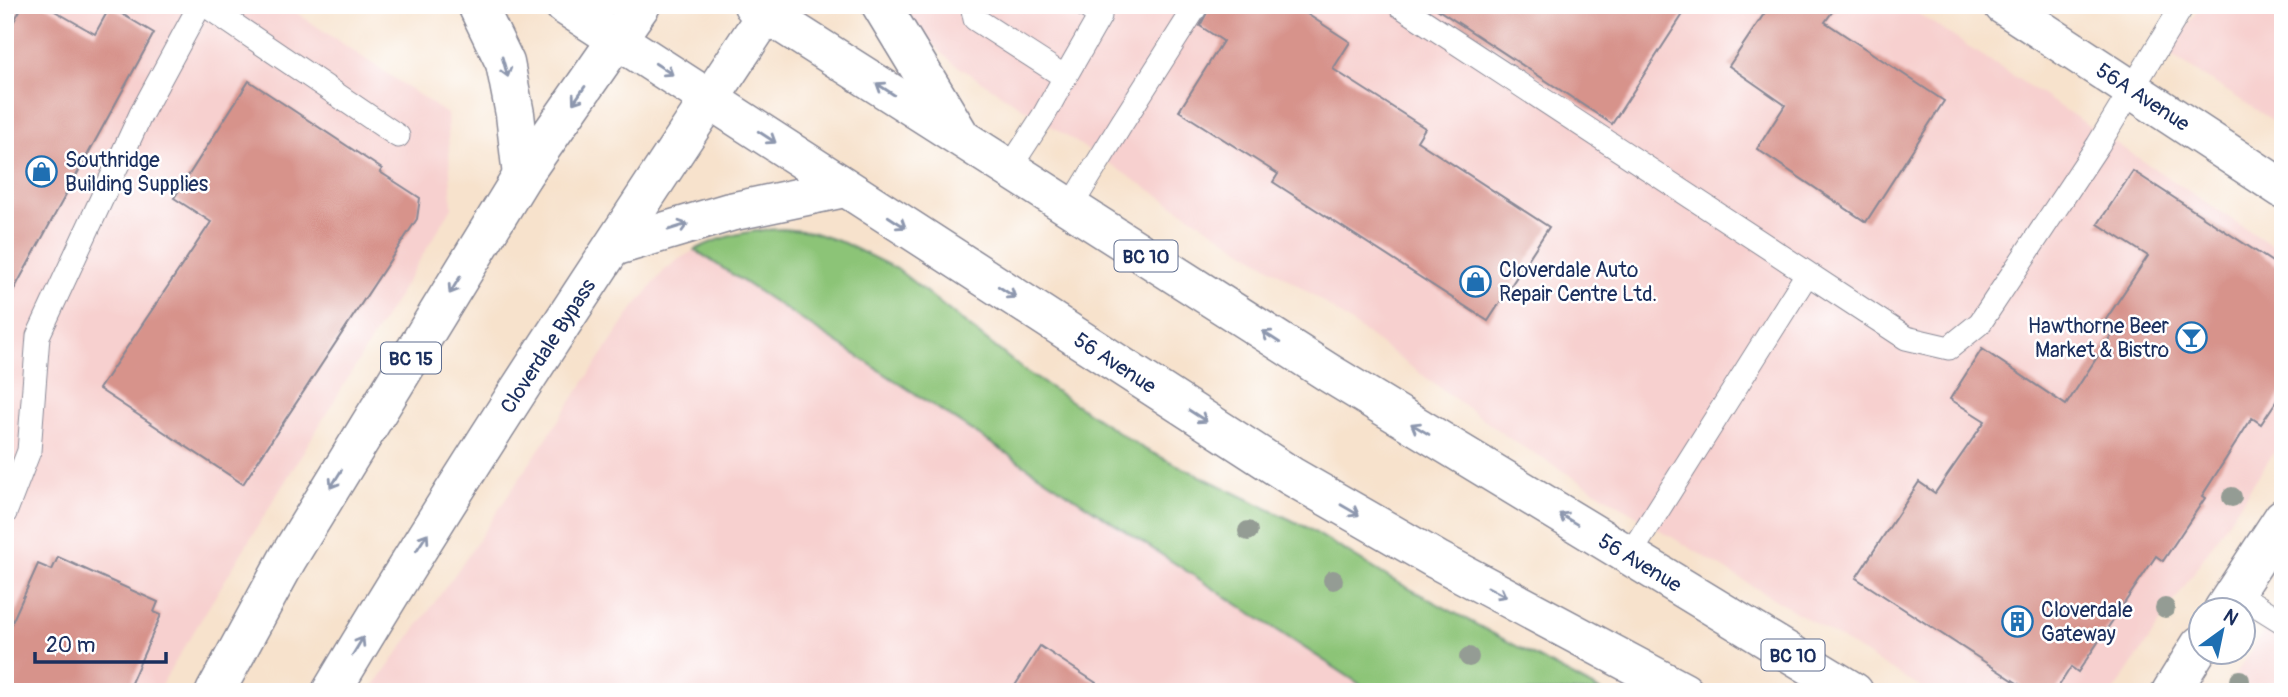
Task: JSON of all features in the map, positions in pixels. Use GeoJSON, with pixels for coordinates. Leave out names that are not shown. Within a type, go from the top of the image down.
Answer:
{"type":"FeatureCollection","features":[{"type":"Feature","properties":{"kind":"main road"},"geometry":{"type":"LineString","coordinates":[[477,5],[505,63],[515,114],[522,176]]}},
{"type":"Feature","properties":{"kind":"main road","name":"56 Avenue"},"geometry":{"type":"LineString","coordinates":[[564,5],[1291,476],[1437,560],[1684,692]]}},
{"type":"Feature","properties":{"kind":"main road","name":"BC 15"},"geometry":{"type":"LineString","coordinates":[[215,692],[288,558],[522,176],[641,5]]}},
{"type":"Feature","properties":{"kind":"main road"},"geometry":{"type":"LineString","coordinates":[[880,5],[963,139]]}},
{"type":"Feature","properties":{"kind":"main road","name":"56A Avenue"},"geometry":{"type":"LineString","coordinates":[[2003,5],[2283,189]]}},
{"type":"Feature","properties":{"kind":"main road","name":"56 Avenue"},"geometry":{"type":"LineString","coordinates":[[764,8],[1009,169],[1329,373],[1854,692]]}},
{"type":"Feature","properties":{"kind":"main road","name":"Cloverdale Bypass"},"geometry":{"type":"LineString","coordinates":[[331,692],[386,600],[710,99],[764,8]]}},
{"type":"Feature","properties":{"kind":"main road"},"geometry":{"type":"LineString","coordinates":[[613,247],[730,212],[845,188]]}},
{"type":"Feature","properties":{"kind":"main road"},"geometry":{"type":"LineString","coordinates":[[2232,596],[2283,518]]}},
{"type":"Feature","properties":{"kind":"main road"},"geometry":{"type":"LineString","coordinates":[[2171,692],[2187,666]]}},
{"type":"Feature","properties":{"kind":"lane"},"geometry":{"type":"LineString","coordinates":[[5,513],[29,451],[38,336],[141,114],[202,5],[398,136]]}},
{"type":"Feature","properties":{"kind":"lane"},"geometry":{"type":"LineString","coordinates":[[972,5],[975,19],[1065,77]]}},
{"type":"Feature","properties":{"kind":"lane"},"geometry":{"type":"LineString","coordinates":[[1070,208],[1197,5]]}},
{"type":"Feature","properties":{"kind":"lane"},"geometry":{"type":"LineString","coordinates":[[1399,5],[1906,338],[1949,348],[1980,323],[2098,145],[2183,5]]}},
{"type":"Feature","properties":{"kind":"lane"},"geometry":{"type":"LineString","coordinates":[[1009,169],[1065,77],[1097,9]]}},
{"type":"Feature","properties":{"kind":"lane"},"geometry":{"type":"LineString","coordinates":[[1629,556],[1807,274]]}},
{"type":"Feature","properties":{"kind":"lane"},"geometry":{"type":"LineString","coordinates":[[2256,612],[2283,622]]}},
{"type":"Feature","properties":{"kind":"shaded area"},"geometry":{"type":"Polygon","coordinates":[[[5,5],[285,5],[447,114],[452,207],[157,692],[5,692],[5,5]]]}},
{"type":"Feature","properties":{"kind":"shaded area"},"geometry":{"type":"Polygon","coordinates":[[[906,5],[1905,5],[2283,253],[2283,439],[2114,692],[1928,692],[1510,439],[1313,295],[953,63],[930,42],[906,5]]]}},
{"type":"Feature","properties":{"kind":"shaded area"},"geometry":{"type":"Polygon","coordinates":[[[2201,5],[2283,5],[2283,127],[2169,54],[2201,5]]]}},
{"type":"Feature","properties":{"kind":"shaded area"},"geometry":{"type":"Polygon","coordinates":[[[695,250],[1372,692],[370,692],[463,563],[633,309],[664,271],[695,250]]]}},
{"type":"Feature","properties":{"kind":"shaded area"},"geometry":{"type":"Polygon","coordinates":[[[2283,601],[2283,692],[2219,692],[2229,684],[2241,666],[2256,666],[2256,642],[2283,601]]]}},
{"type":"Feature","properties":{"kind":"green space"},"geometry":{"type":"Polygon","coordinates":[[[783,229],[812,232],[844,243],[897,269],[1025,371],[1144,449],[1306,527],[1393,580],[1602,692],[1372,692],[695,250],[738,234],[783,229]]]}},
{"type":"Feature","properties":{"kind":"building","name":"Southridge Building Supplies"},"geometry":{"type":"Polygon","coordinates":[[[23,5],[44,5],[95,34],[110,7],[154,33],[5,306],[5,37],[23,5]]]}},
{"type":"Feature","properties":{"kind":"building"},"geometry":{"type":"Polygon","coordinates":[[[1211,5],[1293,5],[1350,42],[1333,69],[1425,128],[1417,141],[1549,227],[1488,321],[1273,182],[1278,174],[1179,111],[1223,41],[1200,26],[1211,5]]]}},
{"type":"Feature","properties":{"kind":"building"},"geometry":{"type":"Polygon","coordinates":[[[1431,5],[1689,5],[1612,124],[1431,5]]]}},
{"type":"Feature","properties":{"kind":"building"},"geometry":{"type":"Polygon","coordinates":[[[1770,5],[1837,5],[1825,22],[1944,101],[1866,222],[1757,149],[1785,105],[1729,66],[1770,5]]]}},
{"type":"Feature","properties":{"kind":"building"},"geometry":{"type":"Polygon","coordinates":[[[249,81],[382,169],[380,172],[420,198],[417,219],[243,484],[99,389],[211,222],[174,198],[249,81]]]}},
{"type":"Feature","properties":{"kind":"building"},"geometry":{"type":"Polygon","coordinates":[[[2133,171],[2283,269],[2283,391],[2261,424],[2252,418],[2202,496],[2205,498],[2163,561],[2156,556],[2078,672],[2071,667],[2055,692],[2031,692],[1856,578],[1919,482],[1935,493],[1985,421],[1950,399],[1982,349],[2066,405],[2112,334],[2101,327],[2148,256],[2098,224],[2133,171]]]}},
{"type":"Feature","properties":{"kind":"building"},"geometry":{"type":"Polygon","coordinates":[[[58,557],[158,602],[154,612],[161,615],[127,692],[5,692],[5,638],[38,564],[52,570],[58,557]]]}},
{"type":"Feature","properties":{"kind":"building"},"geometry":{"type":"Polygon","coordinates":[[[1040,646],[1110,692],[1011,692],[1040,646]]]}},
{"type":"Feature","properties":{"kind":"place","name":"Southridge Building Supplies"},"geometry":{"type":"Point","coordinates":[42,172]}},
{"type":"Feature","properties":{"kind":"place","name":"Cloverdale Auto Repair Centre Ltd."},"geometry":{"type":"Point","coordinates":[1476,282]}},
{"type":"Feature","properties":{"kind":"place","name":"Hawthorne Beer Market & Bistro"},"geometry":{"type":"Point","coordinates":[2192,338]}},
{"type":"Feature","properties":{"kind":"place","name":"Cloverdale Gateway"},"geometry":{"type":"Point","coordinates":[2018,622]}}]}
